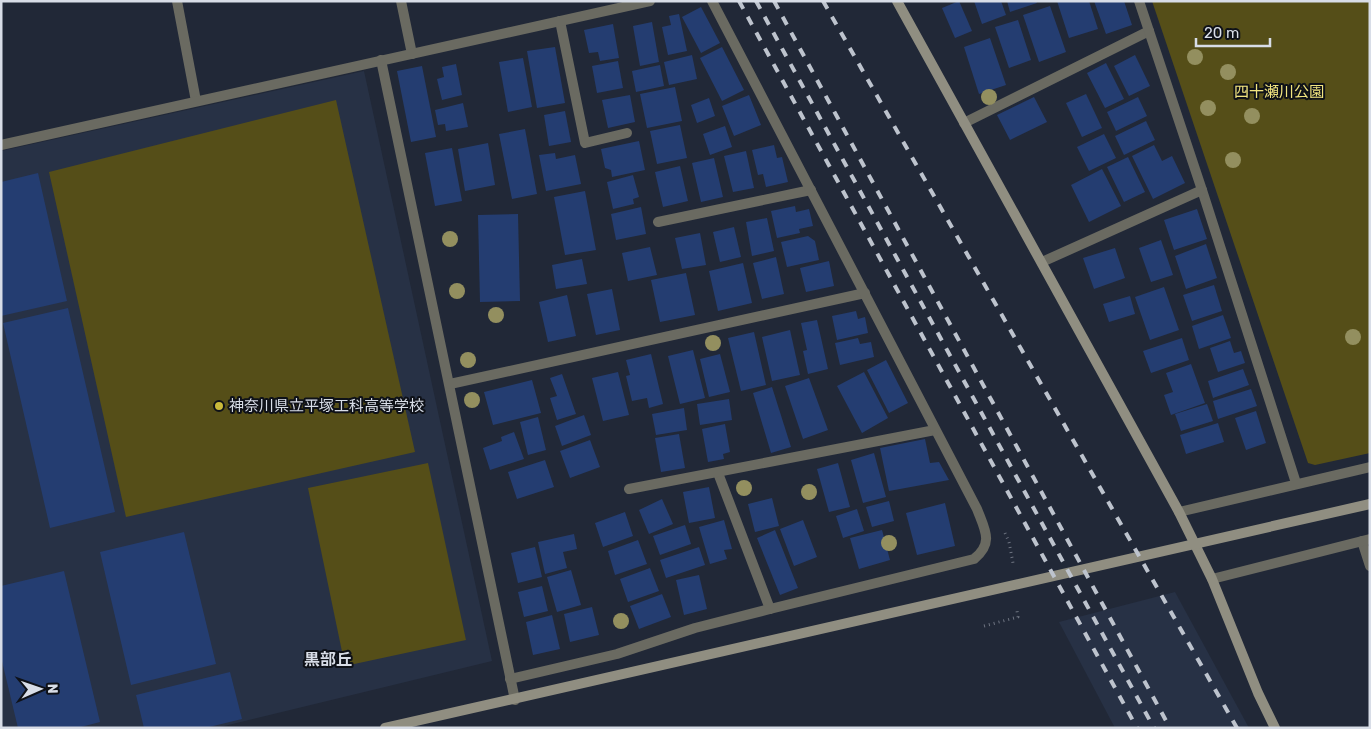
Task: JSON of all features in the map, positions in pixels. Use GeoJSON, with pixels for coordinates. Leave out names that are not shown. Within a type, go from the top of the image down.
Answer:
{"type":"FeatureCollection","features":[{"type":"Feature","properties":{"kind":"street"},"geometry":{"type":"LineString","coordinates":[[177,1],[196,101]]}},
{"type":"Feature","properties":{"kind":"street"},"geometry":{"type":"LineString","coordinates":[[401,1],[412,54]]}},
{"type":"Feature","properties":{"kind":"street"},"geometry":{"type":"LineString","coordinates":[[1,145],[650,1]]}},
{"type":"Feature","properties":{"kind":"street"},"geometry":{"type":"LineString","coordinates":[[510,679],[617,654],[695,628],[770,608],[974,559],[981,553],[987,543],[986,534],[977,509],[712,1]]}},
{"type":"Feature","properties":{"kind":"street"},"geometry":{"type":"LineString","coordinates":[[897,1],[1179,512],[1212,579],[1258,693],[1275,728]]}},
{"type":"Feature","properties":{"kind":"street"},"geometry":{"type":"LineString","coordinates":[[1139,1],[1296,483]]}},
{"type":"Feature","properties":{"kind":"street"},"geometry":{"type":"LineString","coordinates":[[560,21],[585,143],[628,134]]}},
{"type":"Feature","properties":{"kind":"street"},"geometry":{"type":"LineString","coordinates":[[964,123],[1149,31]]}},
{"type":"Feature","properties":{"kind":"street"},"geometry":{"type":"LineString","coordinates":[[381,60],[515,700]]}},
{"type":"Feature","properties":{"kind":"street"},"geometry":{"type":"LineString","coordinates":[[658,222],[811,190]]}},
{"type":"Feature","properties":{"kind":"street"},"geometry":{"type":"LineString","coordinates":[[1042,262],[1202,190]]}},
{"type":"Feature","properties":{"kind":"street"},"geometry":{"type":"LineString","coordinates":[[450,384],[865,293]]}},
{"type":"Feature","properties":{"kind":"street"},"geometry":{"type":"LineString","coordinates":[[629,489],[935,430]]}},
{"type":"Feature","properties":{"kind":"street"},"geometry":{"type":"LineString","coordinates":[[1179,512],[1370,467]]}},
{"type":"Feature","properties":{"kind":"street"},"geometry":{"type":"LineString","coordinates":[[718,473],[770,608]]}},
{"type":"Feature","properties":{"kind":"street"},"geometry":{"type":"LineString","coordinates":[[385,728],[515,700],[1370,504]]}},
{"type":"Feature","properties":{"kind":"street"},"geometry":{"type":"LineString","coordinates":[[1212,579],[1366,540],[1370,566]]}},
{"type":"Feature","properties":{"kind":"path"},"geometry":{"type":"LineString","coordinates":[[1002,529],[1010,542],[1013,563]]}},
{"type":"Feature","properties":{"kind":"path"},"geometry":{"type":"LineString","coordinates":[[984,626],[1018,617],[1017,611]]}},
{"type":"Feature","properties":{"kind":"shaded area","name":"神奈川県立平塚工科高等学校"},"geometry":{"type":"Polygon","coordinates":[[[364,71],[492,661],[216,728],[1,728],[1,151],[364,71]]]}},
{"type":"Feature","properties":{"kind":"shaded area"},"geometry":{"type":"Polygon","coordinates":[[[1175,592],[1249,728],[1115,728],[1059,622],[1175,592]]]}},
{"type":"Feature","properties":{"kind":"green space","name":"四十瀬川公園"},"geometry":{"type":"Polygon","coordinates":[[[1152,1],[1370,1],[1370,453],[1315,465],[1308,463],[1152,1]]]}},
{"type":"Feature","properties":{"kind":"green space"},"geometry":{"type":"Polygon","coordinates":[[[336,100],[415,452],[126,517],[49,172],[336,100]]]}},
{"type":"Feature","properties":{"kind":"green space"},"geometry":{"type":"Polygon","coordinates":[[[428,463],[466,640],[345,666],[308,488],[428,463]]]}},
{"type":"Feature","properties":{"kind":"building"},"geometry":{"type":"Polygon","coordinates":[[[959,1],[972,31],[955,38],[942,8],[959,1]]]}},
{"type":"Feature","properties":{"kind":"building"},"geometry":{"type":"Polygon","coordinates":[[[974,1],[1001,1],[1006,15],[982,24],[974,1]]]}},
{"type":"Feature","properties":{"kind":"building"},"geometry":{"type":"Polygon","coordinates":[[[1007,1],[1036,1],[1037,3],[1010,12],[1007,1]]]}},
{"type":"Feature","properties":{"kind":"building"},"geometry":{"type":"Polygon","coordinates":[[[1057,1],[1089,1],[1098,29],[1069,38],[1057,1]]]}},
{"type":"Feature","properties":{"kind":"building"},"geometry":{"type":"Polygon","coordinates":[[[1094,1],[1124,1],[1132,25],[1106,34],[1094,1]]]}},
{"type":"Feature","properties":{"kind":"building"},"geometry":{"type":"Polygon","coordinates":[[[1050,6],[1066,52],[1039,62],[1023,15],[1050,6]]]}},
{"type":"Feature","properties":{"kind":"building"},"geometry":{"type":"Polygon","coordinates":[[[701,7],[720,43],[701,53],[682,17],[701,7]]]}},
{"type":"Feature","properties":{"kind":"building"},"geometry":{"type":"Polygon","coordinates":[[[679,14],[687,51],[668,55],[662,27],[671,25],[669,16],[679,14]]]}},
{"type":"Feature","properties":{"kind":"building"},"geometry":{"type":"Polygon","coordinates":[[[1018,20],[1031,60],[1009,68],[995,27],[1018,20]]]}},
{"type":"Feature","properties":{"kind":"building"},"geometry":{"type":"Polygon","coordinates":[[[652,22],[659,62],[640,66],[633,26],[652,22]]]}},
{"type":"Feature","properties":{"kind":"building"},"geometry":{"type":"Polygon","coordinates":[[[613,24],[619,58],[600,61],[598,52],[589,53],[584,30],[613,24]]]}},
{"type":"Feature","properties":{"kind":"building"},"geometry":{"type":"Polygon","coordinates":[[[990,38],[1006,85],[979,94],[964,47],[990,38]]]}},
{"type":"Feature","properties":{"kind":"building"},"geometry":{"type":"Polygon","coordinates":[[[555,47],[565,103],[537,108],[527,51],[555,47]]]}},
{"type":"Feature","properties":{"kind":"building"},"geometry":{"type":"Polygon","coordinates":[[[722,47],[744,90],[722,101],[700,58],[722,47]]]}},
{"type":"Feature","properties":{"kind":"building"},"geometry":{"type":"Polygon","coordinates":[[[692,55],[697,79],[669,85],[664,62],[692,55]]]}},
{"type":"Feature","properties":{"kind":"building"},"geometry":{"type":"Polygon","coordinates":[[[1135,55],[1150,86],[1129,96],[1114,66],[1135,55]]]}},
{"type":"Feature","properties":{"kind":"building"},"geometry":{"type":"Polygon","coordinates":[[[523,58],[532,107],[508,112],[499,62],[523,58]]]}},
{"type":"Feature","properties":{"kind":"building"},"geometry":{"type":"Polygon","coordinates":[[[618,61],[623,88],[597,93],[592,66],[618,61]]]}},
{"type":"Feature","properties":{"kind":"building"},"geometry":{"type":"Polygon","coordinates":[[[1106,63],[1124,99],[1105,108],[1087,73],[1106,63]]]}},
{"type":"Feature","properties":{"kind":"building"},"geometry":{"type":"Polygon","coordinates":[[[456,64],[462,95],[442,100],[437,79],[444,77],[442,67],[456,64]]]}},
{"type":"Feature","properties":{"kind":"building"},"geometry":{"type":"Polygon","coordinates":[[[660,65],[664,86],[636,92],[632,71],[660,65]]]}},
{"type":"Feature","properties":{"kind":"building"},"geometry":{"type":"Polygon","coordinates":[[[422,66],[436,137],[411,142],[397,71],[422,66]]]}},
{"type":"Feature","properties":{"kind":"building"},"geometry":{"type":"Polygon","coordinates":[[[675,87],[682,121],[647,128],[640,94],[675,87]]]}},
{"type":"Feature","properties":{"kind":"building"},"geometry":{"type":"Polygon","coordinates":[[[1086,94],[1102,128],[1082,137],[1066,103],[1086,94]]]}},
{"type":"Feature","properties":{"kind":"building"},"geometry":{"type":"Polygon","coordinates":[[[630,95],[635,122],[608,128],[602,100],[630,95]]]}},
{"type":"Feature","properties":{"kind":"building"},"geometry":{"type":"Polygon","coordinates":[[[749,95],[761,125],[734,136],[722,106],[749,95]]]}},
{"type":"Feature","properties":{"kind":"building"},"geometry":{"type":"Polygon","coordinates":[[[1034,97],[1047,122],[1010,140],[997,115],[1034,97]]]}},
{"type":"Feature","properties":{"kind":"building"},"geometry":{"type":"Polygon","coordinates":[[[1138,97],[1147,116],[1116,131],[1107,112],[1138,97]]]}},
{"type":"Feature","properties":{"kind":"building"},"geometry":{"type":"Polygon","coordinates":[[[709,98],[715,116],[697,123],[691,105],[709,98]]]}},
{"type":"Feature","properties":{"kind":"building"},"geometry":{"type":"Polygon","coordinates":[[[463,103],[468,127],[446,131],[445,124],[438,125],[435,110],[463,103]]]}},
{"type":"Feature","properties":{"kind":"building"},"geometry":{"type":"Polygon","coordinates":[[[565,111],[571,142],[549,146],[544,115],[565,111]]]}},
{"type":"Feature","properties":{"kind":"building"},"geometry":{"type":"Polygon","coordinates":[[[1146,121],[1155,140],[1124,155],[1115,136],[1146,121]]]}},
{"type":"Feature","properties":{"kind":"building"},"geometry":{"type":"Polygon","coordinates":[[[680,125],[687,158],[657,164],[650,131],[680,125]]]}},
{"type":"Feature","properties":{"kind":"building"},"geometry":{"type":"Polygon","coordinates":[[[725,126],[732,147],[710,155],[703,134],[725,126]]]}},
{"type":"Feature","properties":{"kind":"building"},"geometry":{"type":"Polygon","coordinates":[[[525,129],[537,194],[512,199],[499,134],[525,129]]]}},
{"type":"Feature","properties":{"kind":"building"},"geometry":{"type":"Polygon","coordinates":[[[1104,134],[1116,158],[1089,171],[1077,147],[1104,134]]]}},
{"type":"Feature","properties":{"kind":"building"},"geometry":{"type":"Polygon","coordinates":[[[639,141],[645,170],[612,177],[611,170],[605,168],[601,149],[639,141]]]}},
{"type":"Feature","properties":{"kind":"building"},"geometry":{"type":"Polygon","coordinates":[[[488,143],[495,185],[465,191],[458,149],[488,143]]]}},
{"type":"Feature","properties":{"kind":"building"},"geometry":{"type":"Polygon","coordinates":[[[774,145],[777,158],[782,157],[788,182],[766,187],[763,174],[758,175],[752,150],[774,145]]]}},
{"type":"Feature","properties":{"kind":"building"},"geometry":{"type":"Polygon","coordinates":[[[1154,145],[1162,161],[1172,156],[1185,183],[1153,199],[1132,156],[1154,145]]]}},
{"type":"Feature","properties":{"kind":"building"},"geometry":{"type":"Polygon","coordinates":[[[452,148],[462,201],[435,206],[425,153],[452,148]]]}},
{"type":"Feature","properties":{"kind":"building"},"geometry":{"type":"Polygon","coordinates":[[[746,151],[754,188],[733,192],[724,156],[746,151]]]}},
{"type":"Feature","properties":{"kind":"building"},"geometry":{"type":"Polygon","coordinates":[[[555,153],[556,159],[575,155],[581,184],[546,191],[539,155],[555,153]]]}},
{"type":"Feature","properties":{"kind":"building"},"geometry":{"type":"Polygon","coordinates":[[[1128,157],[1145,192],[1124,202],[1107,167],[1128,157]]]}},
{"type":"Feature","properties":{"kind":"building"},"geometry":{"type":"Polygon","coordinates":[[[714,158],[723,197],[701,202],[692,163],[714,158]]]}},
{"type":"Feature","properties":{"kind":"building"},"geometry":{"type":"Polygon","coordinates":[[[680,166],[688,201],[663,207],[655,172],[680,166]]]}},
{"type":"Feature","properties":{"kind":"building"},"geometry":{"type":"Polygon","coordinates":[[[1102,169],[1121,206],[1089,222],[1071,185],[1102,169]]]}},
{"type":"Feature","properties":{"kind":"building"},"geometry":{"type":"Polygon","coordinates":[[[38,173],[67,301],[1,316],[1,182],[38,173]]]}},
{"type":"Feature","properties":{"kind":"building"},"geometry":{"type":"Polygon","coordinates":[[[633,175],[639,197],[633,199],[634,204],[613,209],[607,182],[633,175]]]}},
{"type":"Feature","properties":{"kind":"building"},"geometry":{"type":"Polygon","coordinates":[[[585,191],[596,250],[565,255],[554,197],[585,191]]]}},
{"type":"Feature","properties":{"kind":"building"},"geometry":{"type":"Polygon","coordinates":[[[795,206],[796,212],[809,209],[813,226],[799,229],[800,233],[777,238],[771,211],[795,206]]]}},
{"type":"Feature","properties":{"kind":"building"},"geometry":{"type":"Polygon","coordinates":[[[641,207],[646,234],[616,240],[611,214],[641,207]]]}},
{"type":"Feature","properties":{"kind":"building"},"geometry":{"type":"Polygon","coordinates":[[[1197,209],[1207,239],[1174,250],[1164,220],[1197,209]]]}},
{"type":"Feature","properties":{"kind":"building"},"geometry":{"type":"Polygon","coordinates":[[[518,214],[520,301],[480,302],[478,215],[518,214]]]}},
{"type":"Feature","properties":{"kind":"building"},"geometry":{"type":"Polygon","coordinates":[[[767,218],[774,251],[752,256],[746,222],[767,218]]]}},
{"type":"Feature","properties":{"kind":"building"},"geometry":{"type":"Polygon","coordinates":[[[734,227],[741,257],[720,262],[713,232],[734,227]]]}},
{"type":"Feature","properties":{"kind":"building"},"geometry":{"type":"Polygon","coordinates":[[[700,233],[706,265],[682,269],[675,238],[700,233]]]}},
{"type":"Feature","properties":{"kind":"building"},"geometry":{"type":"Polygon","coordinates":[[[808,236],[815,241],[819,260],[787,267],[781,242],[808,236]]]}},
{"type":"Feature","properties":{"kind":"building"},"geometry":{"type":"Polygon","coordinates":[[[1161,240],[1173,275],[1151,282],[1139,248],[1161,240]]]}},
{"type":"Feature","properties":{"kind":"building"},"geometry":{"type":"Polygon","coordinates":[[[1206,244],[1217,278],[1186,289],[1175,256],[1206,244]]]}},
{"type":"Feature","properties":{"kind":"building"},"geometry":{"type":"Polygon","coordinates":[[[650,247],[657,275],[628,281],[622,253],[650,247]]]}},
{"type":"Feature","properties":{"kind":"building"},"geometry":{"type":"Polygon","coordinates":[[[1115,248],[1125,278],[1094,289],[1083,258],[1115,248]]]}},
{"type":"Feature","properties":{"kind":"building"},"geometry":{"type":"Polygon","coordinates":[[[776,257],[784,294],[762,299],[753,263],[776,257]]]}},
{"type":"Feature","properties":{"kind":"building"},"geometry":{"type":"Polygon","coordinates":[[[582,259],[587,284],[556,289],[552,265],[582,259]]]}},
{"type":"Feature","properties":{"kind":"building"},"geometry":{"type":"Polygon","coordinates":[[[829,261],[834,286],[806,292],[800,268],[829,261]]]}},
{"type":"Feature","properties":{"kind":"building"},"geometry":{"type":"Polygon","coordinates":[[[743,263],[752,303],[718,311],[709,271],[743,263]]]}},
{"type":"Feature","properties":{"kind":"building"},"geometry":{"type":"Polygon","coordinates":[[[686,273],[695,315],[660,322],[651,280],[686,273]]]}},
{"type":"Feature","properties":{"kind":"building"},"geometry":{"type":"Polygon","coordinates":[[[1214,285],[1222,311],[1192,321],[1183,295],[1214,285]]]}},
{"type":"Feature","properties":{"kind":"building"},"geometry":{"type":"Polygon","coordinates":[[[1164,287],[1179,330],[1150,340],[1135,297],[1164,287]]]}},
{"type":"Feature","properties":{"kind":"building"},"geometry":{"type":"Polygon","coordinates":[[[612,289],[620,330],[596,335],[587,294],[612,289]]]}},
{"type":"Feature","properties":{"kind":"building"},"geometry":{"type":"Polygon","coordinates":[[[567,295],[576,336],[548,342],[539,302],[567,295]]]}},
{"type":"Feature","properties":{"kind":"building"},"geometry":{"type":"Polygon","coordinates":[[[1130,296],[1135,314],[1109,322],[1103,304],[1130,296]]]}},
{"type":"Feature","properties":{"kind":"building"},"geometry":{"type":"Polygon","coordinates":[[[68,308],[115,512],[50,528],[3,323],[68,308]]]}},
{"type":"Feature","properties":{"kind":"building"},"geometry":{"type":"Polygon","coordinates":[[[856,311],[858,319],[865,317],[868,333],[837,340],[832,316],[856,311]]]}},
{"type":"Feature","properties":{"kind":"building"},"geometry":{"type":"Polygon","coordinates":[[[1223,315],[1231,338],[1199,349],[1192,326],[1223,315]]]}},
{"type":"Feature","properties":{"kind":"building"},"geometry":{"type":"Polygon","coordinates":[[[817,320],[828,369],[808,374],[803,351],[807,350],[801,323],[817,320]]]}},
{"type":"Feature","properties":{"kind":"building"},"geometry":{"type":"Polygon","coordinates":[[[790,330],[800,375],[772,381],[762,337],[790,330]]]}},
{"type":"Feature","properties":{"kind":"building"},"geometry":{"type":"Polygon","coordinates":[[[754,332],[766,385],[741,391],[728,338],[754,332]]]}},
{"type":"Feature","properties":{"kind":"building"},"geometry":{"type":"Polygon","coordinates":[[[858,338],[860,344],[871,342],[874,357],[840,365],[835,343],[858,338]]]}},
{"type":"Feature","properties":{"kind":"building"},"geometry":{"type":"Polygon","coordinates":[[[1182,338],[1189,360],[1151,373],[1143,351],[1182,338]]]}},
{"type":"Feature","properties":{"kind":"building"},"geometry":{"type":"Polygon","coordinates":[[[1230,341],[1234,353],[1241,351],[1245,363],[1218,372],[1210,348],[1230,341]]]}},
{"type":"Feature","properties":{"kind":"building"},"geometry":{"type":"Polygon","coordinates":[[[693,350],[705,398],[680,404],[668,356],[693,350]]]}},
{"type":"Feature","properties":{"kind":"building"},"geometry":{"type":"Polygon","coordinates":[[[651,354],[663,404],[649,408],[647,398],[632,401],[626,376],[630,375],[626,360],[651,354]]]}},
{"type":"Feature","properties":{"kind":"building"},"geometry":{"type":"Polygon","coordinates":[[[720,354],[730,392],[709,397],[700,359],[720,354]]]}},
{"type":"Feature","properties":{"kind":"building"},"geometry":{"type":"Polygon","coordinates":[[[886,360],[908,403],[889,413],[867,370],[886,360]]]}},
{"type":"Feature","properties":{"kind":"building"},"geometry":{"type":"Polygon","coordinates":[[[1191,364],[1205,403],[1171,415],[1164,395],[1173,392],[1166,373],[1191,364]]]}},
{"type":"Feature","properties":{"kind":"building"},"geometry":{"type":"Polygon","coordinates":[[[1243,369],[1249,385],[1213,398],[1208,381],[1243,369]]]}},
{"type":"Feature","properties":{"kind":"building"},"geometry":{"type":"Polygon","coordinates":[[[618,372],[629,415],[603,421],[592,378],[618,372]]]}},
{"type":"Feature","properties":{"kind":"building"},"geometry":{"type":"Polygon","coordinates":[[[864,372],[888,418],[862,433],[837,386],[864,372]]]}},
{"type":"Feature","properties":{"kind":"building"},"geometry":{"type":"Polygon","coordinates":[[[562,374],[576,414],[557,420],[550,398],[557,396],[550,378],[562,374]]]}},
{"type":"Feature","properties":{"kind":"building"},"geometry":{"type":"Polygon","coordinates":[[[809,378],[828,430],[803,439],[785,386],[809,378]]]}},
{"type":"Feature","properties":{"kind":"building"},"geometry":{"type":"Polygon","coordinates":[[[532,380],[541,413],[493,425],[484,392],[532,380]]]}},
{"type":"Feature","properties":{"kind":"building"},"geometry":{"type":"Polygon","coordinates":[[[772,387],[791,447],[771,453],[753,393],[772,387]]]}},
{"type":"Feature","properties":{"kind":"building"},"geometry":{"type":"Polygon","coordinates":[[[1251,389],[1257,406],[1218,419],[1213,401],[1251,389]]]}},
{"type":"Feature","properties":{"kind":"building"},"geometry":{"type":"Polygon","coordinates":[[[729,399],[732,420],[700,425],[697,404],[729,399]]]}},
{"type":"Feature","properties":{"kind":"building"},"geometry":{"type":"Polygon","coordinates":[[[1207,404],[1213,421],[1181,431],[1175,414],[1207,404]]]}},
{"type":"Feature","properties":{"kind":"building"},"geometry":{"type":"Polygon","coordinates":[[[684,408],[687,430],[656,435],[652,414],[684,408]]]}},
{"type":"Feature","properties":{"kind":"building"},"geometry":{"type":"Polygon","coordinates":[[[1256,411],[1266,443],[1246,450],[1235,418],[1256,411]]]}},
{"type":"Feature","properties":{"kind":"building"},"geometry":{"type":"Polygon","coordinates":[[[584,415],[591,435],[562,446],[555,426],[584,415]]]}},
{"type":"Feature","properties":{"kind":"building"},"geometry":{"type":"Polygon","coordinates":[[[538,417],[546,450],[528,455],[520,422],[538,417]]]}},
{"type":"Feature","properties":{"kind":"building"},"geometry":{"type":"Polygon","coordinates":[[[1218,423],[1224,442],[1186,454],[1180,435],[1218,423]]]}},
{"type":"Feature","properties":{"kind":"building"},"geometry":{"type":"Polygon","coordinates":[[[725,424],[730,452],[723,454],[724,459],[708,462],[702,429],[725,424]]]}},
{"type":"Feature","properties":{"kind":"building"},"geometry":{"type":"Polygon","coordinates":[[[514,432],[524,459],[490,470],[483,448],[502,441],[501,437],[514,432]]]}},
{"type":"Feature","properties":{"kind":"building"},"geometry":{"type":"Polygon","coordinates":[[[679,434],[685,468],[661,472],[655,438],[679,434]]]}},
{"type":"Feature","properties":{"kind":"building"},"geometry":{"type":"Polygon","coordinates":[[[925,439],[930,463],[939,462],[949,480],[889,491],[880,448],[925,439]]]}},
{"type":"Feature","properties":{"kind":"building"},"geometry":{"type":"Polygon","coordinates":[[[590,440],[600,467],[570,478],[560,451],[590,440]]]}},
{"type":"Feature","properties":{"kind":"building"},"geometry":{"type":"Polygon","coordinates":[[[874,453],[886,497],[863,503],[851,460],[874,453]]]}},
{"type":"Feature","properties":{"kind":"building"},"geometry":{"type":"Polygon","coordinates":[[[545,460],[554,487],[517,499],[508,472],[545,460]]]}},
{"type":"Feature","properties":{"kind":"building"},"geometry":{"type":"Polygon","coordinates":[[[838,463],[850,507],[829,512],[817,469],[838,463]]]}},
{"type":"Feature","properties":{"kind":"building"},"geometry":{"type":"Polygon","coordinates":[[[709,487],[715,518],[689,523],[683,492],[709,487]]]}},
{"type":"Feature","properties":{"kind":"building"},"geometry":{"type":"Polygon","coordinates":[[[772,498],[779,526],[755,532],[748,504],[772,498]]]}},
{"type":"Feature","properties":{"kind":"building"},"geometry":{"type":"Polygon","coordinates":[[[662,499],[673,524],[649,534],[639,510],[662,499]]]}},
{"type":"Feature","properties":{"kind":"building"},"geometry":{"type":"Polygon","coordinates":[[[889,501],[894,521],[872,527],[866,507],[889,501]]]}},
{"type":"Feature","properties":{"kind":"building"},"geometry":{"type":"Polygon","coordinates":[[[945,503],[955,546],[917,555],[906,513],[945,503]]]}},
{"type":"Feature","properties":{"kind":"building"},"geometry":{"type":"Polygon","coordinates":[[[857,509],[864,531],[843,538],[836,516],[857,509]]]}},
{"type":"Feature","properties":{"kind":"building"},"geometry":{"type":"Polygon","coordinates":[[[625,512],[633,536],[603,547],[595,523],[625,512]]]}},
{"type":"Feature","properties":{"kind":"building"},"geometry":{"type":"Polygon","coordinates":[[[724,520],[732,549],[724,550],[727,559],[710,564],[699,527],[724,520]]]}},
{"type":"Feature","properties":{"kind":"building"},"geometry":{"type":"Polygon","coordinates":[[[803,520],[817,557],[794,566],[780,529],[803,520]]]}},
{"type":"Feature","properties":{"kind":"building"},"geometry":{"type":"Polygon","coordinates":[[[685,525],[691,544],[660,555],[653,536],[685,525]]]}},
{"type":"Feature","properties":{"kind":"building"},"geometry":{"type":"Polygon","coordinates":[[[775,530],[798,588],[780,595],[757,538],[775,530]]]}},
{"type":"Feature","properties":{"kind":"building"},"geometry":{"type":"Polygon","coordinates":[[[882,530],[890,560],[859,569],[850,538],[882,530]]]}},
{"type":"Feature","properties":{"kind":"building"},"geometry":{"type":"Polygon","coordinates":[[[184,532],[216,664],[131,685],[100,552],[184,532]]]}},
{"type":"Feature","properties":{"kind":"building"},"geometry":{"type":"Polygon","coordinates":[[[574,534],[577,549],[563,552],[567,568],[545,574],[538,542],[574,534]]]}},
{"type":"Feature","properties":{"kind":"building"},"geometry":{"type":"Polygon","coordinates":[[[638,540],[647,564],[615,575],[608,551],[638,540]]]}},
{"type":"Feature","properties":{"kind":"building"},"geometry":{"type":"Polygon","coordinates":[[[535,547],[542,577],[518,583],[511,553],[535,547]]]}},
{"type":"Feature","properties":{"kind":"building"},"geometry":{"type":"Polygon","coordinates":[[[699,547],[705,565],[666,578],[660,560],[699,547]]]}},
{"type":"Feature","properties":{"kind":"building"},"geometry":{"type":"Polygon","coordinates":[[[650,568],[659,591],[628,602],[620,579],[650,568]]]}},
{"type":"Feature","properties":{"kind":"building"},"geometry":{"type":"Polygon","coordinates":[[[571,570],[581,605],[557,612],[547,577],[571,570]]]}},
{"type":"Feature","properties":{"kind":"building"},"geometry":{"type":"Polygon","coordinates":[[[64,571],[100,722],[77,728],[18,728],[1,657],[1,586],[64,571]]]}},
{"type":"Feature","properties":{"kind":"building"},"geometry":{"type":"Polygon","coordinates":[[[699,575],[707,609],[684,615],[676,580],[699,575]]]}},
{"type":"Feature","properties":{"kind":"building"},"geometry":{"type":"Polygon","coordinates":[[[542,586],[548,611],[524,617],[518,592],[542,586]]]}},
{"type":"Feature","properties":{"kind":"building"},"geometry":{"type":"Polygon","coordinates":[[[662,594],[671,617],[639,629],[630,606],[662,594]]]}},
{"type":"Feature","properties":{"kind":"building"},"geometry":{"type":"Polygon","coordinates":[[[592,607],[599,635],[570,642],[564,614],[592,607]]]}},
{"type":"Feature","properties":{"kind":"building"},"geometry":{"type":"Polygon","coordinates":[[[552,615],[560,649],[533,655],[526,622],[552,615]]]}},
{"type":"Feature","properties":{"kind":"building"},"geometry":{"type":"Polygon","coordinates":[[[230,672],[242,719],[205,728],[144,728],[136,695],[230,672]]]}},
{"type":"Feature","properties":{"kind":"railway"},"geometry":{"type":"LineString","coordinates":[[739,1],[1137,728]]}},
{"type":"Feature","properties":{"kind":"railway"},"geometry":{"type":"LineString","coordinates":[[756,1],[1154,728]]}},
{"type":"Feature","properties":{"kind":"railway"},"geometry":{"type":"LineString","coordinates":[[774,1],[1170,728]]}},
{"type":"Feature","properties":{"kind":"railway"},"geometry":{"type":"LineString","coordinates":[[823,1],[1237,728]]}},
{"type":"Feature","properties":{"kind":"place","name":"神奈川県立平塚工科高等学校"},"geometry":{"type":"Point","coordinates":[219,406]}},
{"type":"Feature","properties":{"kind":"district","name":"黒部丘"},"geometry":{"type":"Point","coordinates":[328,659]}}]}
